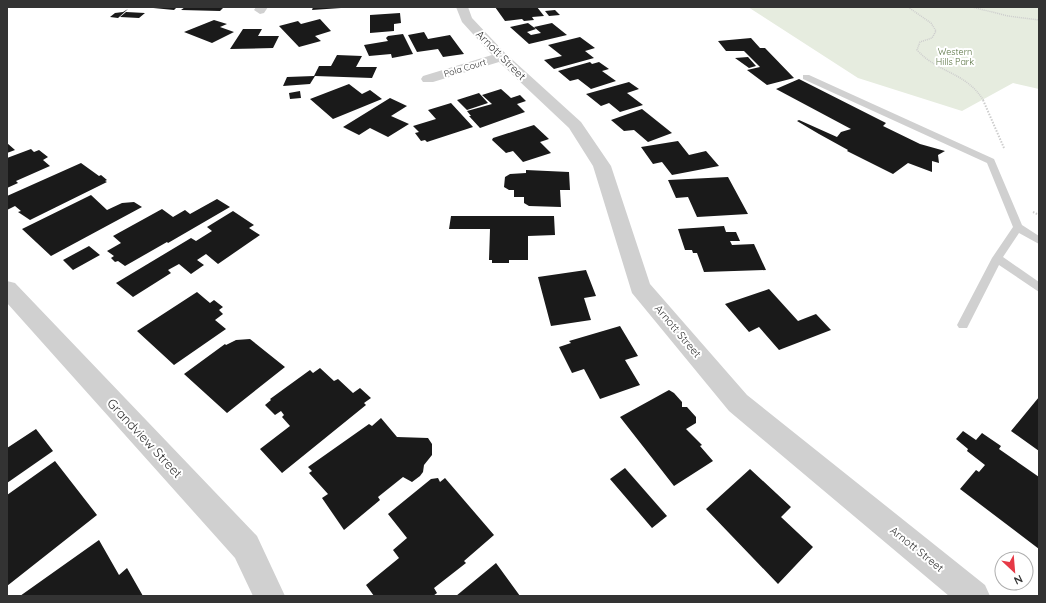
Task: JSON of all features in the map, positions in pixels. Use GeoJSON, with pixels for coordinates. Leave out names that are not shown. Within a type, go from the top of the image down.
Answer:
{"type":"FeatureCollection","features":[{"type":"Feature","properties":{"kind":"street","name":"Arnott Street"},"geometry":{"type":"LineString","coordinates":[[462,7],[466,19],[501,57],[575,125],[602,166],[640,286],[738,403],[974,596]]}},
{"type":"Feature","properties":{"kind":"street","name":"Pola Court"},"geometry":{"type":"LineString","coordinates":[[428,79],[501,57]]}},
{"type":"Feature","properties":{"kind":"street","name":"Grandview Street"},"geometry":{"type":"LineString","coordinates":[[7,290],[246,547],[268,596]]}},
{"type":"Feature","properties":{"kind":"lane"},"geometry":{"type":"LineString","coordinates":[[806,77],[990,161],[1018,227],[1039,241]]}},
{"type":"Feature","properties":{"kind":"lane"},"geometry":{"type":"LineString","coordinates":[[963,325],[997,258],[1018,227]]}},
{"type":"Feature","properties":{"kind":"lane"},"geometry":{"type":"LineString","coordinates":[[997,258],[1039,288]]}},
{"type":"Feature","properties":{"kind":"path"},"geometry":{"type":"LineString","coordinates":[[908,7],[931,23],[936,31],[932,38],[920,42],[917,50],[924,59],[965,80],[986,103],[1006,154]]}},
{"type":"Feature","properties":{"kind":"path"},"geometry":{"type":"LineString","coordinates":[[972,7],[1008,16],[1039,20]]}},
{"type":"Feature","properties":{"kind":"green space","name":"Western Hills Park"},"geometry":{"type":"Polygon","coordinates":[[[748,7],[1039,7],[1039,89],[1013,83],[962,111],[858,78],[748,7]]]}},
{"type":"Feature","properties":{"kind":"building"},"geometry":{"type":"Polygon","coordinates":[[[143,7],[177,7],[174,10],[143,7]]]}},
{"type":"Feature","properties":{"kind":"building"},"geometry":{"type":"Polygon","coordinates":[[[185,7],[224,7],[220,11],[181,10],[185,7]]]}},
{"type":"Feature","properties":{"kind":"building"},"geometry":{"type":"Polygon","coordinates":[[[313,7],[341,7],[341,8],[312,10],[313,7]]]}},
{"type":"Feature","properties":{"kind":"building"},"geometry":{"type":"Polygon","coordinates":[[[495,7],[537,7],[544,16],[532,17],[534,20],[524,21],[522,19],[505,21],[495,7]]]}},
{"type":"Feature","properties":{"kind":"building"},"geometry":{"type":"Polygon","coordinates":[[[128,9],[118,18],[110,17],[115,13],[123,12],[128,9]]]}},
{"type":"Feature","properties":{"kind":"building"},"geometry":{"type":"Polygon","coordinates":[[[555,10],[560,15],[549,16],[545,11],[555,10]]]}},
{"type":"Feature","properties":{"kind":"building"},"geometry":{"type":"Polygon","coordinates":[[[126,12],[145,13],[139,18],[120,17],[126,12]]]}},
{"type":"Feature","properties":{"kind":"building"},"geometry":{"type":"Polygon","coordinates":[[[400,13],[401,23],[394,24],[394,31],[370,33],[370,15],[400,13]]]}},
{"type":"Feature","properties":{"kind":"building"},"geometry":{"type":"Polygon","coordinates":[[[320,19],[331,31],[315,36],[321,41],[299,47],[279,26],[298,21],[301,24],[320,19]]]}},
{"type":"Feature","properties":{"kind":"building"},"geometry":{"type":"Polygon","coordinates":[[[214,20],[227,24],[220,27],[234,32],[212,43],[184,32],[214,20]]]}},
{"type":"Feature","properties":{"kind":"building"},"geometry":{"type":"Polygon","coordinates":[[[528,23],[536,29],[527,32],[531,35],[541,33],[534,27],[552,23],[567,35],[529,44],[510,27],[528,23]]]}},
{"type":"Feature","properties":{"kind":"building"},"geometry":{"type":"Polygon","coordinates":[[[243,29],[262,29],[258,36],[279,36],[273,48],[230,49],[243,29]]]}},
{"type":"Feature","properties":{"kind":"building"},"geometry":{"type":"Polygon","coordinates":[[[424,32],[428,39],[450,35],[464,54],[443,57],[438,49],[417,52],[408,35],[424,32]]]}},
{"type":"Feature","properties":{"kind":"building"},"geometry":{"type":"Polygon","coordinates":[[[403,34],[413,54],[392,58],[391,54],[369,56],[364,45],[388,41],[386,38],[388,36],[403,34]]]}},
{"type":"Feature","properties":{"kind":"building"},"geometry":{"type":"Polygon","coordinates":[[[580,37],[595,48],[585,51],[594,58],[554,69],[544,60],[562,56],[548,45],[580,37]]]}},
{"type":"Feature","properties":{"kind":"building"},"geometry":{"type":"Polygon","coordinates":[[[751,38],[760,48],[765,48],[794,78],[767,85],[747,70],[760,67],[744,51],[726,51],[718,41],[751,38]]]}},
{"type":"Feature","properties":{"kind":"building"},"geometry":{"type":"Polygon","coordinates":[[[337,55],[362,56],[356,67],[377,67],[372,78],[315,76],[310,84],[283,86],[287,77],[314,76],[319,66],[331,66],[337,55]]]}},
{"type":"Feature","properties":{"kind":"building"},"geometry":{"type":"Polygon","coordinates":[[[748,57],[756,66],[749,68],[735,58],[748,57]]]}},
{"type":"Feature","properties":{"kind":"building"},"geometry":{"type":"Polygon","coordinates":[[[590,62],[592,64],[599,62],[609,69],[602,71],[616,81],[591,89],[578,79],[570,81],[558,71],[590,62]]]}},
{"type":"Feature","properties":{"kind":"building"},"geometry":{"type":"Polygon","coordinates":[[[799,79],[886,123],[883,126],[920,144],[945,151],[938,155],[939,163],[932,161],[932,172],[908,163],[893,174],[847,151],[848,150],[797,121],[799,120],[837,137],[841,132],[851,129],[776,89],[799,79]]]}},
{"type":"Feature","properties":{"kind":"building"},"geometry":{"type":"Polygon","coordinates":[[[629,82],[639,89],[627,93],[643,105],[620,112],[609,103],[601,106],[586,94],[629,82]]]}},
{"type":"Feature","properties":{"kind":"building"},"geometry":{"type":"Polygon","coordinates":[[[349,84],[362,94],[370,90],[382,99],[333,119],[310,99],[349,84]]]}},
{"type":"Feature","properties":{"kind":"building"},"geometry":{"type":"Polygon","coordinates":[[[501,89],[511,98],[520,95],[526,101],[517,104],[525,112],[480,128],[469,116],[471,116],[467,111],[492,104],[482,95],[501,89]]]}},
{"type":"Feature","properties":{"kind":"building"},"geometry":{"type":"Polygon","coordinates":[[[300,91],[301,98],[290,99],[289,93],[300,91]]]}},
{"type":"Feature","properties":{"kind":"building"},"geometry":{"type":"Polygon","coordinates":[[[479,93],[488,103],[467,110],[457,100],[479,93]]]}},
{"type":"Feature","properties":{"kind":"building"},"geometry":{"type":"Polygon","coordinates":[[[390,98],[407,106],[391,116],[409,124],[388,137],[370,128],[359,135],[343,127],[390,98]]]}},
{"type":"Feature","properties":{"kind":"building"},"geometry":{"type":"Polygon","coordinates":[[[451,103],[473,127],[427,142],[425,140],[421,141],[415,133],[419,132],[413,126],[436,119],[428,110],[451,103]]]}},
{"type":"Feature","properties":{"kind":"building"},"geometry":{"type":"Polygon","coordinates":[[[642,109],[672,133],[648,142],[634,130],[624,131],[611,120],[642,109]]]}},
{"type":"Feature","properties":{"kind":"building"},"geometry":{"type":"Polygon","coordinates":[[[534,125],[549,139],[540,142],[551,153],[523,162],[513,151],[506,153],[492,140],[493,138],[534,125]]]}},
{"type":"Feature","properties":{"kind":"building"},"geometry":{"type":"Polygon","coordinates":[[[678,141],[689,155],[706,151],[719,166],[672,175],[662,162],[653,164],[641,147],[678,141]]]}},
{"type":"Feature","properties":{"kind":"building"},"geometry":{"type":"Polygon","coordinates":[[[7,143],[15,150],[7,153],[7,143]]]}},
{"type":"Feature","properties":{"kind":"building"},"geometry":{"type":"Polygon","coordinates":[[[31,149],[34,152],[39,150],[48,157],[43,160],[50,166],[16,181],[18,183],[7,188],[7,158],[31,149]]]}},
{"type":"Feature","properties":{"kind":"building"},"geometry":{"type":"Polygon","coordinates":[[[81,163],[99,176],[101,175],[107,180],[105,181],[107,182],[30,220],[18,212],[21,211],[15,206],[7,210],[7,196],[81,163]]]}},
{"type":"Feature","properties":{"kind":"building"},"geometry":{"type":"Polygon","coordinates":[[[526,170],[569,172],[570,190],[560,190],[561,207],[529,206],[524,203],[524,197],[514,197],[514,190],[509,190],[504,187],[505,177],[510,174],[526,173],[526,170]]]}},
{"type":"Feature","properties":{"kind":"building"},"geometry":{"type":"Polygon","coordinates":[[[728,177],[748,214],[697,217],[688,197],[676,198],[668,180],[728,177]]]}},
{"type":"Feature","properties":{"kind":"building"},"geometry":{"type":"Polygon","coordinates":[[[91,195],[107,210],[122,203],[134,202],[142,207],[51,256],[22,229],[91,195]]]}},
{"type":"Feature","properties":{"kind":"building"},"geometry":{"type":"Polygon","coordinates":[[[217,199],[230,207],[125,266],[118,261],[115,262],[111,258],[114,256],[107,251],[121,243],[113,236],[162,209],[173,217],[185,210],[190,214],[217,199]]]}},
{"type":"Feature","properties":{"kind":"building"},"geometry":{"type":"Polygon","coordinates":[[[233,211],[254,225],[249,228],[260,235],[218,264],[206,254],[197,260],[204,265],[191,274],[179,264],[168,270],[171,273],[133,297],[116,283],[191,238],[196,241],[212,231],[207,227],[233,211]]]}},
{"type":"Feature","properties":{"kind":"building"},"geometry":{"type":"Polygon","coordinates":[[[451,216],[554,216],[555,235],[528,236],[528,260],[509,260],[509,263],[492,263],[492,260],[489,260],[490,229],[449,229],[451,216]]]}},
{"type":"Feature","properties":{"kind":"building"},"geometry":{"type":"Polygon","coordinates":[[[724,226],[726,232],[736,232],[740,241],[730,241],[732,245],[754,244],[766,270],[704,272],[697,253],[693,253],[692,250],[685,250],[678,229],[724,226]]]}},
{"type":"Feature","properties":{"kind":"building"},"geometry":{"type":"Polygon","coordinates":[[[89,246],[100,255],[73,270],[63,260],[89,246]]]}},
{"type":"Feature","properties":{"kind":"building"},"geometry":{"type":"Polygon","coordinates":[[[586,270],[596,296],[584,298],[591,320],[551,326],[538,277],[586,270]]]}},
{"type":"Feature","properties":{"kind":"building"},"geometry":{"type":"Polygon","coordinates":[[[769,289],[798,321],[816,314],[831,330],[779,350],[759,327],[749,332],[725,304],[769,289]]]}},
{"type":"Feature","properties":{"kind":"building"},"geometry":{"type":"Polygon","coordinates":[[[197,292],[210,303],[214,300],[223,307],[219,310],[223,314],[215,320],[226,329],[174,365],[137,331],[197,292]]]}},
{"type":"Feature","properties":{"kind":"building"},"geometry":{"type":"Polygon","coordinates":[[[620,326],[638,356],[625,360],[640,385],[600,399],[584,369],[572,373],[559,347],[571,343],[569,341],[620,326]]]}},
{"type":"Feature","properties":{"kind":"building"},"geometry":{"type":"Polygon","coordinates":[[[250,339],[285,367],[227,413],[184,374],[225,344],[226,345],[236,340],[250,339]]]}},
{"type":"Feature","properties":{"kind":"building"},"geometry":{"type":"Polygon","coordinates":[[[320,368],[334,381],[338,379],[353,393],[360,388],[371,398],[364,403],[366,405],[282,473],[260,449],[290,426],[282,417],[284,415],[281,411],[275,415],[265,405],[271,400],[270,399],[310,370],[313,373],[320,368]]]}},
{"type":"Feature","properties":{"kind":"building"},"geometry":{"type":"Polygon","coordinates":[[[669,390],[682,402],[682,407],[687,407],[696,417],[696,423],[686,429],[702,445],[700,446],[713,461],[674,486],[620,417],[669,390]]]}},
{"type":"Feature","properties":{"kind":"building"},"geometry":{"type":"Polygon","coordinates":[[[1039,397],[1039,451],[1011,431],[1039,397]]]}},
{"type":"Feature","properties":{"kind":"building"},"geometry":{"type":"Polygon","coordinates":[[[381,418],[397,437],[428,438],[432,444],[432,455],[424,465],[423,472],[420,476],[412,482],[403,477],[378,497],[380,500],[344,530],[322,498],[328,494],[309,473],[312,471],[308,467],[369,424],[372,426],[381,418]]]}},
{"type":"Feature","properties":{"kind":"building"},"geometry":{"type":"Polygon","coordinates":[[[36,429],[53,451],[7,483],[7,448],[36,429]]]}},
{"type":"Feature","properties":{"kind":"building"},"geometry":{"type":"Polygon","coordinates":[[[963,431],[976,440],[982,433],[1001,446],[999,449],[1039,477],[1039,549],[960,489],[976,470],[979,472],[985,465],[967,451],[968,449],[956,439],[963,431]]]}},
{"type":"Feature","properties":{"kind":"building"},"geometry":{"type":"Polygon","coordinates":[[[55,461],[97,515],[7,586],[7,495],[55,461]]]}},
{"type":"Feature","properties":{"kind":"building"},"geometry":{"type":"Polygon","coordinates":[[[625,468],[667,516],[652,528],[610,479],[625,468]]]}},
{"type":"Feature","properties":{"kind":"building"},"geometry":{"type":"Polygon","coordinates":[[[750,469],[791,507],[781,517],[813,547],[778,584],[706,509],[750,469]]]}},
{"type":"Feature","properties":{"kind":"building"},"geometry":{"type":"Polygon","coordinates":[[[438,478],[440,482],[445,478],[494,535],[464,561],[466,563],[434,588],[437,593],[433,596],[374,596],[366,585],[399,558],[393,550],[407,538],[388,514],[431,479],[438,478]]]}},
{"type":"Feature","properties":{"kind":"building"},"geometry":{"type":"Polygon","coordinates":[[[99,540],[119,575],[127,568],[143,596],[20,596],[99,540]]]}},
{"type":"Feature","properties":{"kind":"building"},"geometry":{"type":"Polygon","coordinates":[[[496,563],[520,596],[456,596],[496,563]]]}}]}
